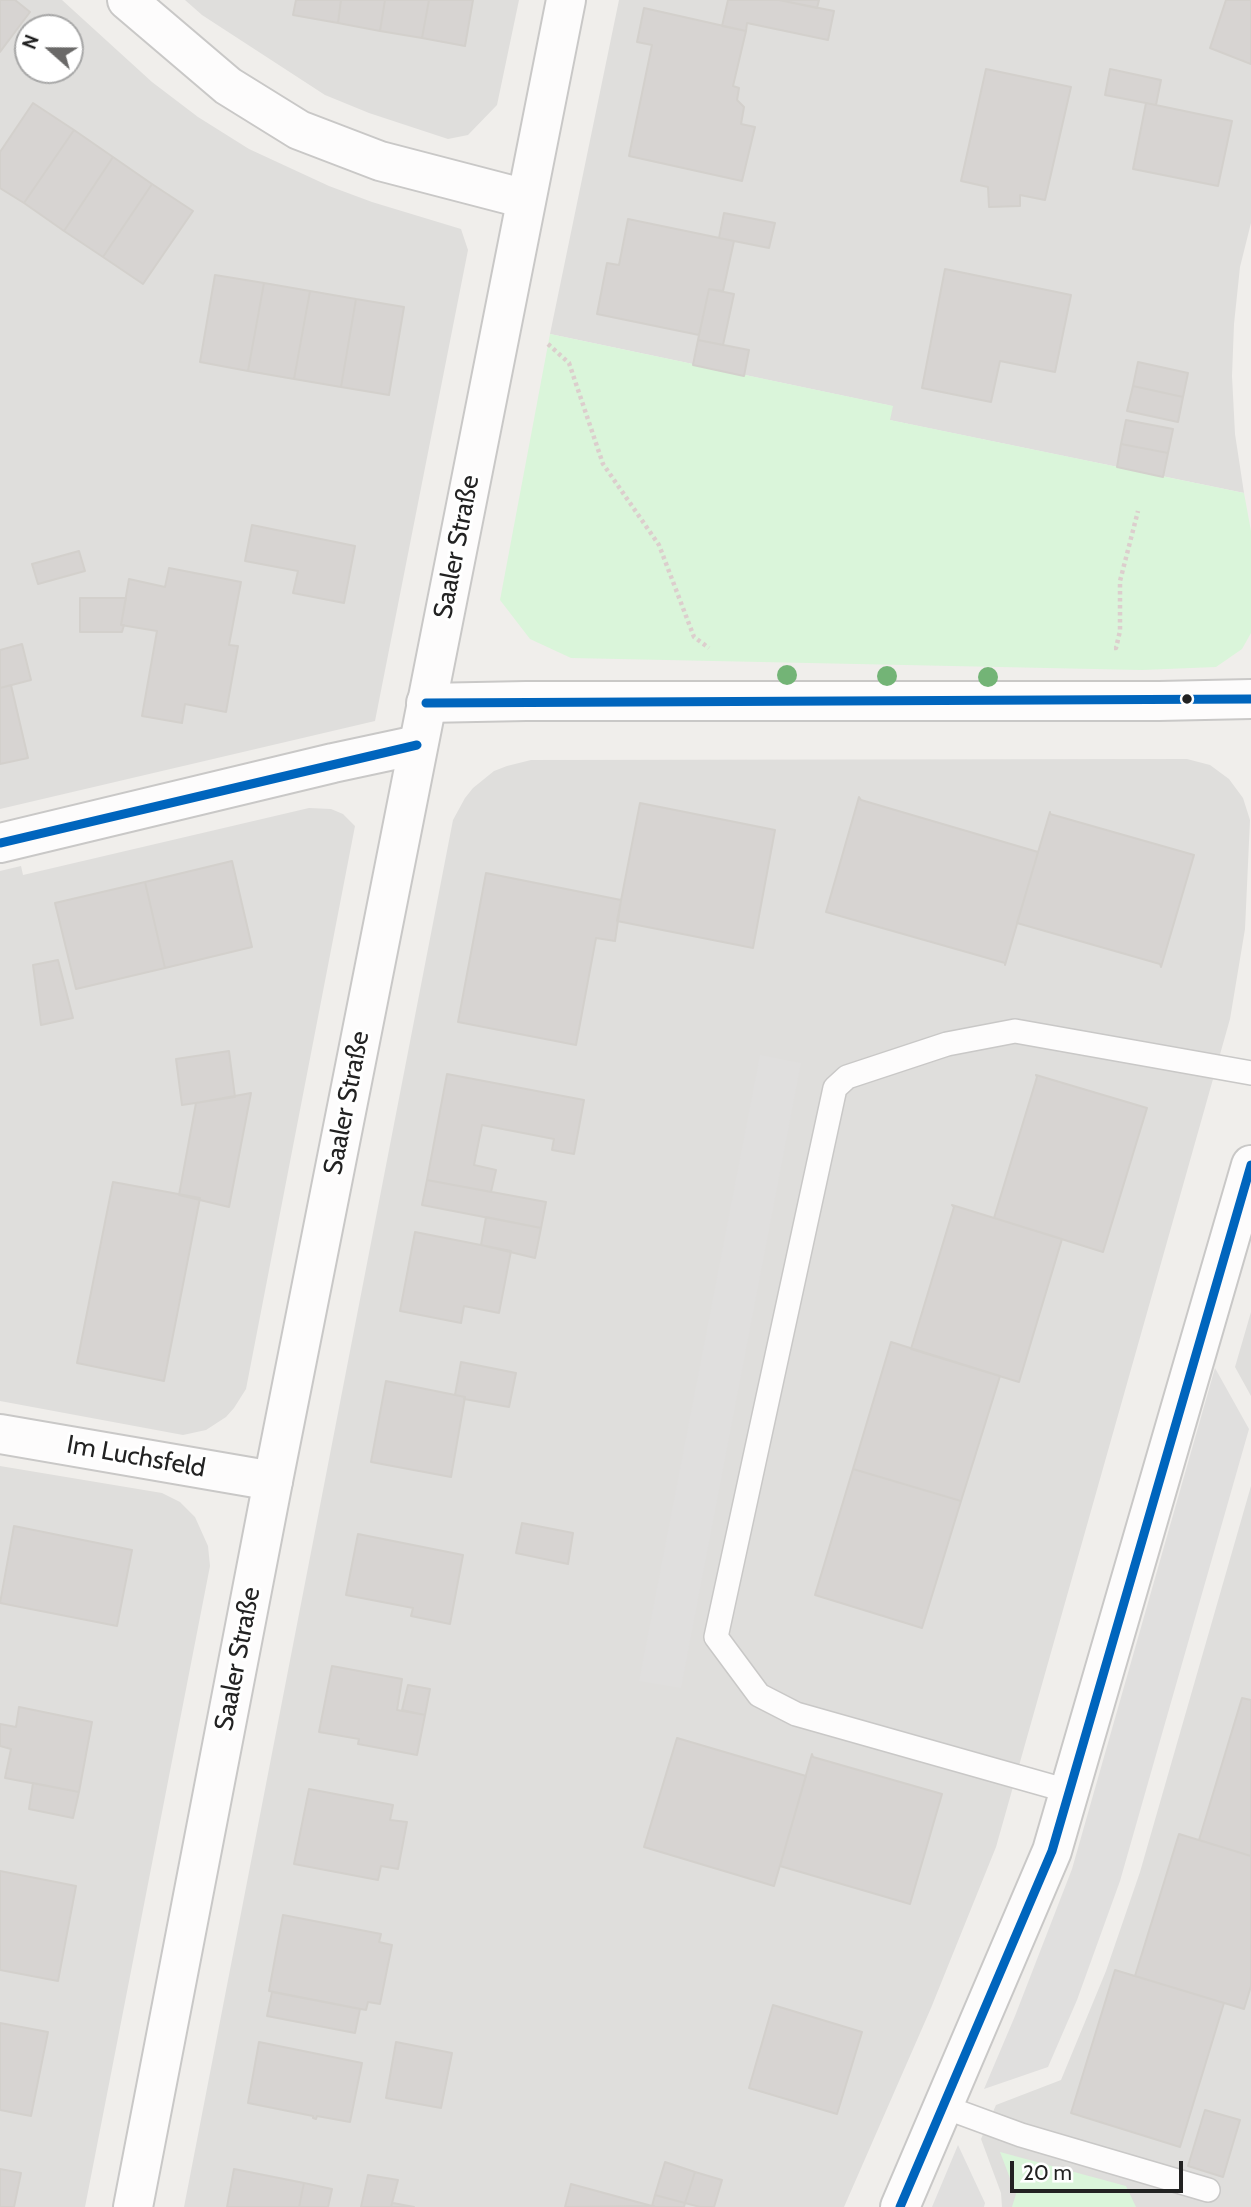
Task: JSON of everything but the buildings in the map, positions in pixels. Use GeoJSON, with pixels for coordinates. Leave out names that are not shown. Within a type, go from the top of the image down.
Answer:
{"type":"FeatureCollection","features":[{"type":"Feature","properties":{"kind":"street"},"geometry":{"type":"LineString","coordinates":[[127,0],[228,86],[299,130],[380,161],[526,199]]}},
{"type":"Feature","properties":{"kind":"street","name":"Saaler Straße"},"geometry":{"type":"LineString","coordinates":[[133,2207],[272,1481],[566,0]]}},
{"type":"Feature","properties":{"kind":"street"},"geometry":{"type":"LineString","coordinates":[[426,703],[1251,699]]}},
{"type":"Feature","properties":{"kind":"street"},"geometry":{"type":"LineString","coordinates":[[0,843],[333,763],[417,746]]}},
{"type":"Feature","properties":{"kind":"street"},"geometry":{"type":"LineString","coordinates":[[900,2207],[1052,1851],[1251,1166]]}},
{"type":"Feature","properties":{"kind":"street","name":"Im Luchsfeld"},"geometry":{"type":"LineString","coordinates":[[0,1434],[272,1481]]}},
{"type":"Feature","properties":{"kind":"lane"},"geometry":{"type":"LineString","coordinates":[[1068,1791],[796,1714],[759,1695],[716,1637],[835,1088],[847,1077],[947,1044],[1015,1031],[1251,1073]]}},
{"type":"Feature","properties":{"kind":"lane"},"geometry":{"type":"LineString","coordinates":[[943,2106],[1021,2135],[1208,2190]]}},
{"type":"Feature","properties":{"kind":"path"},"geometry":{"type":"LineString","coordinates":[[500,327],[548,344],[569,363],[603,464],[659,545],[694,638],[706,648],[720,648]]}},
{"type":"Feature","properties":{"kind":"path"},"geometry":{"type":"LineString","coordinates":[[1103,649],[1116,648],[1120,631],[1119,581],[1138,511]]}},
{"type":"Feature","properties":{"kind":"shaded area"},"geometry":{"type":"Polygon","coordinates":[[[0,0],[62,0],[77,14],[14,14],[14,84],[84,84],[84,20],[152,82],[198,117],[249,149],[329,186],[461,229],[468,250],[375,721],[0,809],[0,0]]]}},
{"type":"Feature","properties":{"kind":"shaded area"},"geometry":{"type":"Polygon","coordinates":[[[185,0],[519,0],[497,105],[468,135],[448,139],[369,113],[325,95],[202,15],[185,0]]]}},
{"type":"Feature","properties":{"kind":"shaded area"},"geometry":{"type":"Polygon","coordinates":[[[619,0],[1251,0],[1251,223],[1240,267],[1232,376],[1235,434],[1244,493],[889,420],[892,406],[550,334],[619,0]]]}},
{"type":"Feature","properties":{"kind":"shaded area"},"geometry":{"type":"Polygon","coordinates":[[[1187,759],[1210,765],[1229,779],[1243,798],[1250,820],[1245,929],[1230,1019],[996,1847],[931,2008],[844,2207],[184,2207],[453,820],[465,798],[494,771],[531,760],[1187,759]]]}},
{"type":"Feature","properties":{"kind":"shaded area"},"geometry":{"type":"Polygon","coordinates":[[[309,808],[331,809],[343,814],[355,826],[246,1389],[226,1417],[206,1430],[183,1435],[0,1401],[0,871],[21,866],[23,875],[309,808]]]}},
{"type":"Feature","properties":{"kind":"shaded area"},"geometry":{"type":"Polygon","coordinates":[[[760,1055],[801,1063],[681,1688],[639,1681],[760,1055]]]}},
{"type":"Feature","properties":{"kind":"shaded area"},"geometry":{"type":"Polygon","coordinates":[[[1251,1312],[1251,1396],[1235,1367],[1251,1312]]]}},
{"type":"Feature","properties":{"kind":"shaded area"},"geometry":{"type":"Polygon","coordinates":[[[1215,1368],[1249,1429],[1120,1881],[1077,2000],[1048,2067],[984,2089],[1072,1869],[1215,1368]]]}},
{"type":"Feature","properties":{"kind":"shaded area"},"geometry":{"type":"Polygon","coordinates":[[[0,1466],[162,1493],[180,1502],[195,1517],[208,1546],[210,1566],[85,2207],[0,2207],[0,1466]]]}},
{"type":"Feature","properties":{"kind":"shaded area"},"geometry":{"type":"Polygon","coordinates":[[[1251,1486],[1251,2207],[1002,2207],[1001,2193],[981,2139],[996,2105],[1061,2080],[1106,1971],[1140,1872],[1251,1486]]]}},
{"type":"Feature","properties":{"kind":"shaded area"},"geometry":{"type":"Polygon","coordinates":[[[958,2145],[985,2203],[984,2207],[932,2207],[958,2145]]]}},
{"type":"Feature","properties":{"kind":"green space"},"geometry":{"type":"Polygon","coordinates":[[[550,334],[893,406],[890,420],[1244,493],[1251,531],[1251,633],[1242,649],[1216,667],[1142,670],[571,658],[530,639],[500,600],[550,334]]]}},
{"type":"Feature","properties":{"kind":"green space"},"geometry":{"type":"Polygon","coordinates":[[[1000,2152],[1126,2186],[1136,2207],[1012,2207],[1016,2194],[1000,2152]]]}},
{"type":"Feature","properties":{"kind":"transit line"},"geometry":{"type":"LineString","coordinates":[[426,703],[1251,699]]}},
{"type":"Feature","properties":{"kind":"transit line"},"geometry":{"type":"LineString","coordinates":[[0,843],[417,745]]}},
{"type":"Feature","properties":{"kind":"transit line"},"geometry":{"type":"LineString","coordinates":[[900,2207],[1052,1851],[1251,1165]]}}]}
